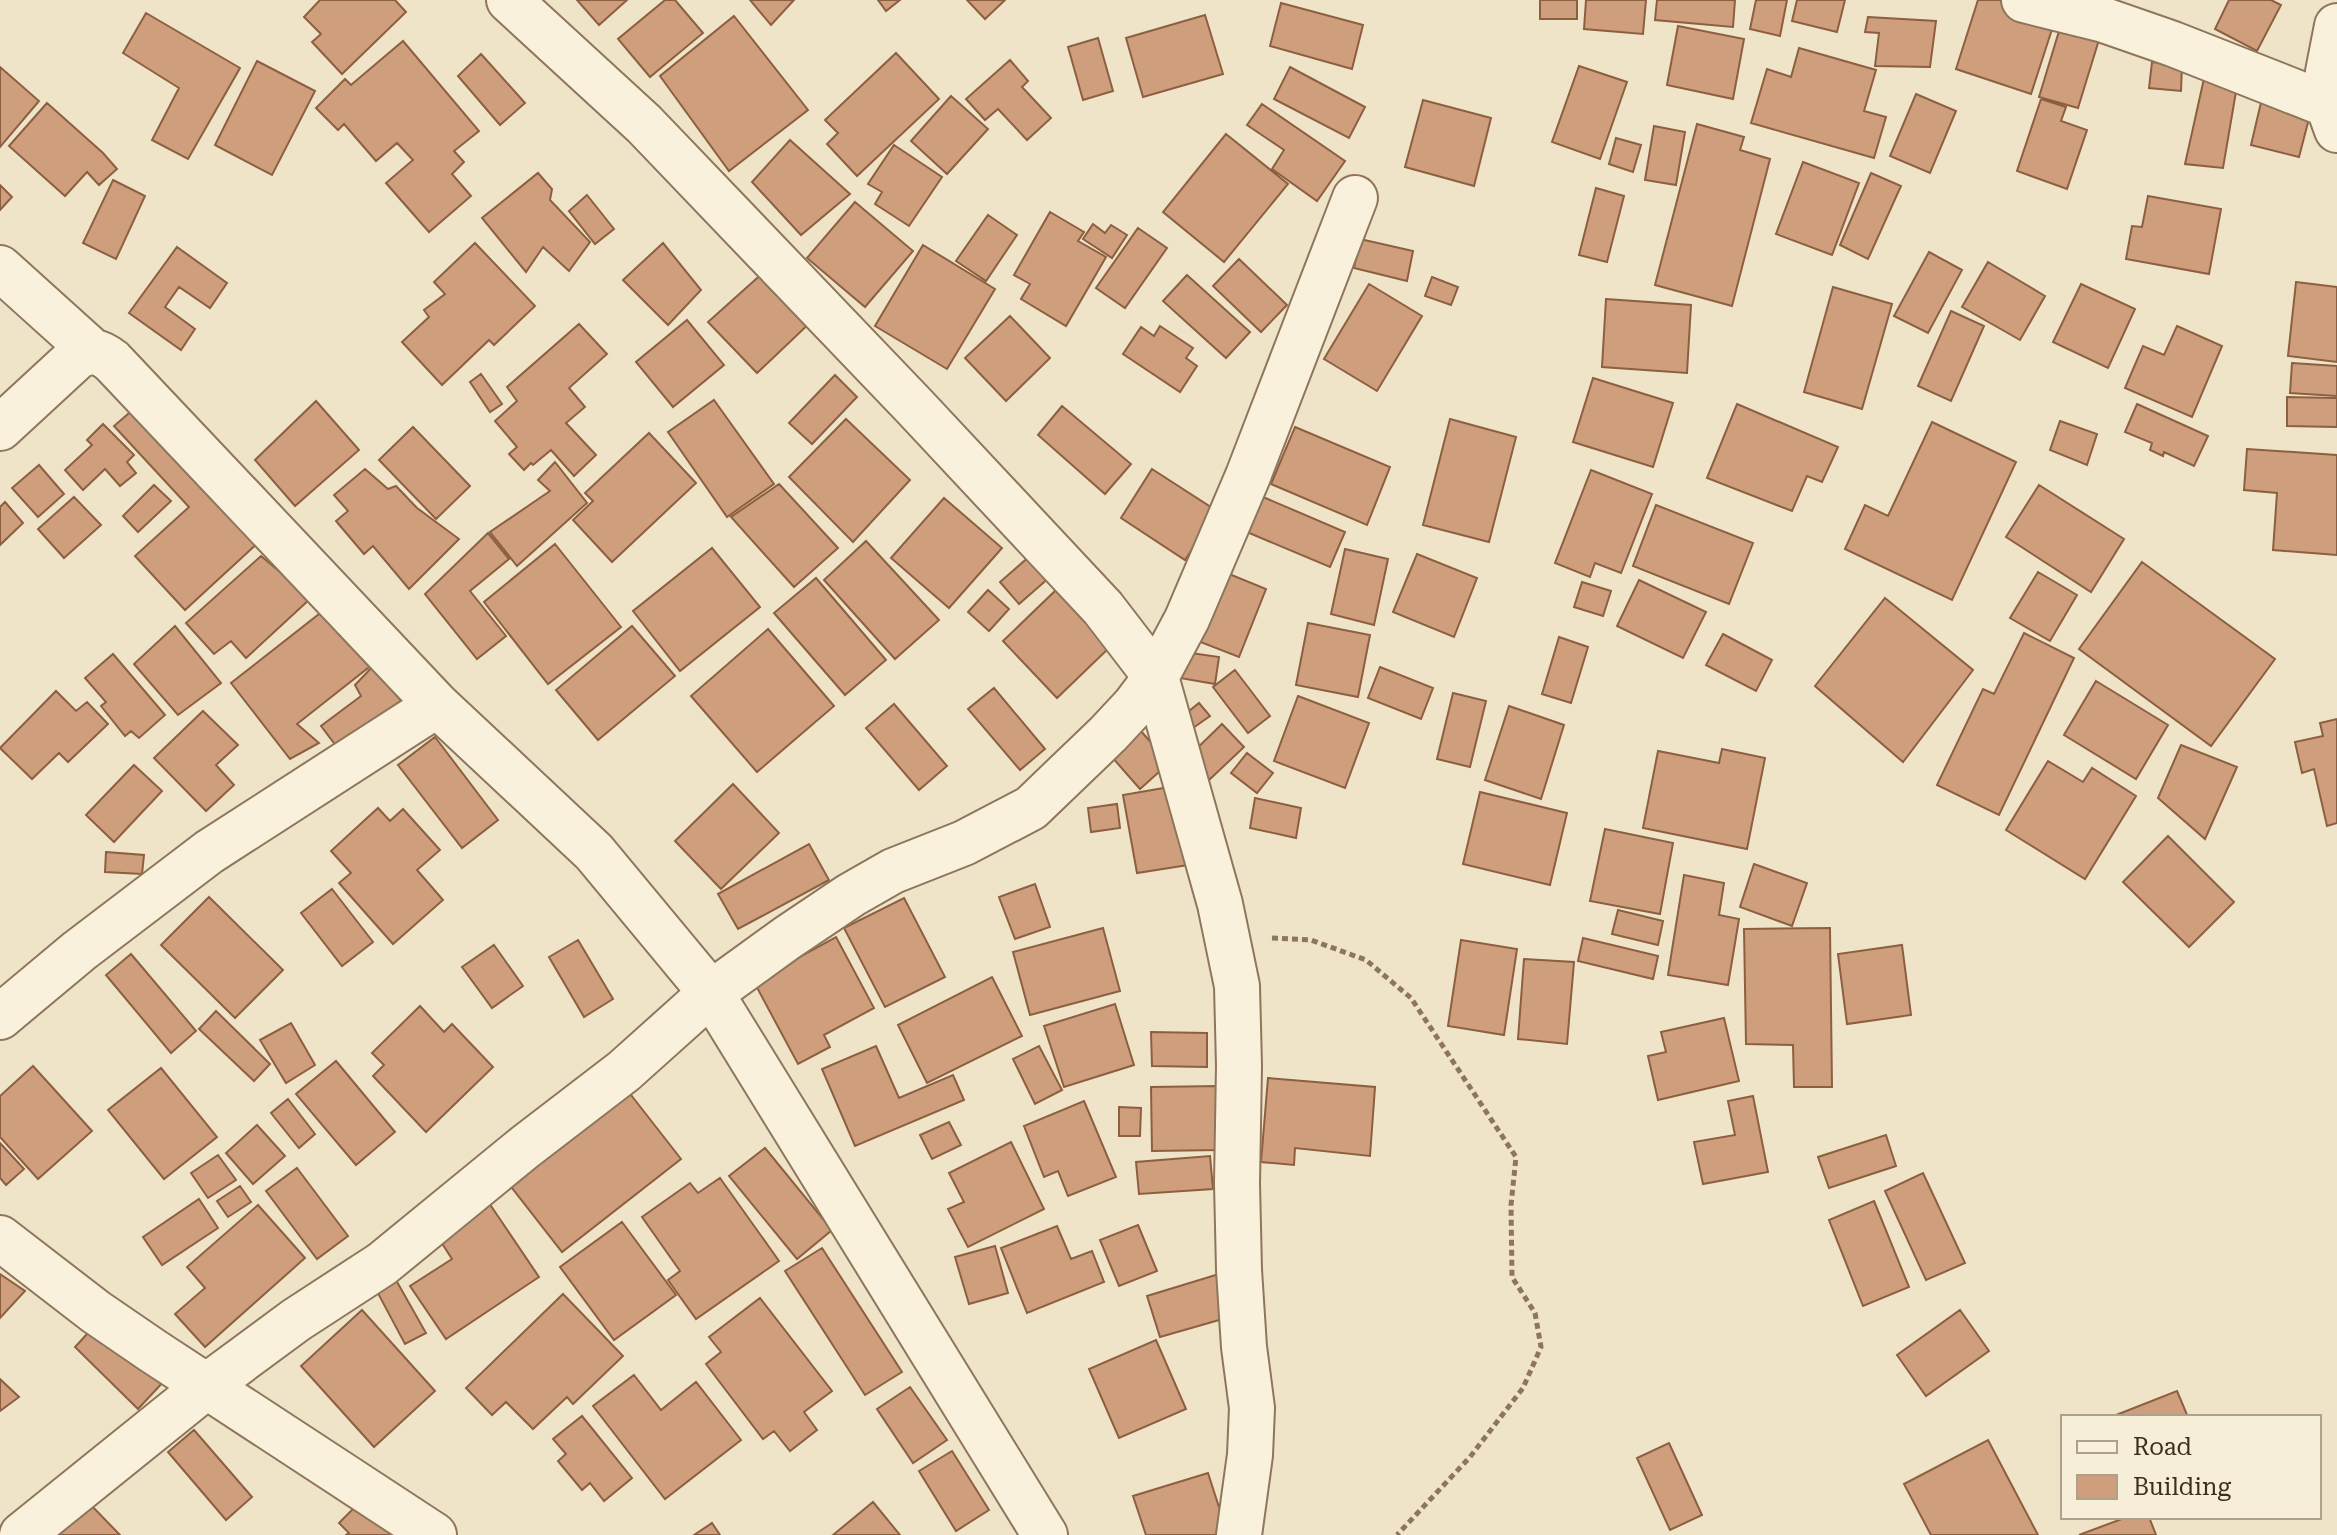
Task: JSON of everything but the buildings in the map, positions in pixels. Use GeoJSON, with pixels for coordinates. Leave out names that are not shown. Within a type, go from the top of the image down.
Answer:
{"type":"FeatureCollection","features":[{"type":"Feature","properties":{"kind":"street"},"geometry":{"type":"LineString","coordinates":[[509,0],[644,124],[872,362],[1103,608],[1156,677],[1227,935],[1237,986],[1239,1270],[1252,1408],[1250,1455],[1239,1535]]}},
{"type":"Feature","properties":{"kind":"street"},"geometry":{"type":"LineString","coordinates":[[2024,0],[2104,20],[2173,44],[2332,117],[2328,72],[2337,26]]}},
{"type":"Feature","properties":{"kind":"street"},"geometry":{"type":"LineString","coordinates":[[22,1535],[208,1385],[296,1320],[382,1264],[624,1071],[711,993],[851,895],[893,871],[964,843],[1031,808],[1108,734],[1156,677],[1187,619],[1242,490],[1355,198]]}},
{"type":"Feature","properties":{"kind":"street"},"geometry":{"type":"LineString","coordinates":[[0,268],[92,351],[112,361],[437,705],[594,852],[711,993],[1045,1535]]}},
{"type":"Feature","properties":{"kind":"street"},"geometry":{"type":"LineString","coordinates":[[0,428],[78,356],[92,351]]}},
{"type":"Feature","properties":{"kind":"street"},"geometry":{"type":"LineString","coordinates":[[0,1017],[79,951],[209,852],[437,705]]}},
{"type":"Feature","properties":{"kind":"street"},"geometry":{"type":"LineString","coordinates":[[0,1238],[96,1312],[434,1535]]}},
{"type":"Feature","properties":{"kind":"path"},"geometry":{"type":"LineString","coordinates":[[1227,935],[1311,940],[1366,960],[1411,998],[1516,1157],[1511,1205],[1512,1277],[1535,1313],[1541,1347],[1523,1388],[1470,1457],[1397,1535]]}}]}
